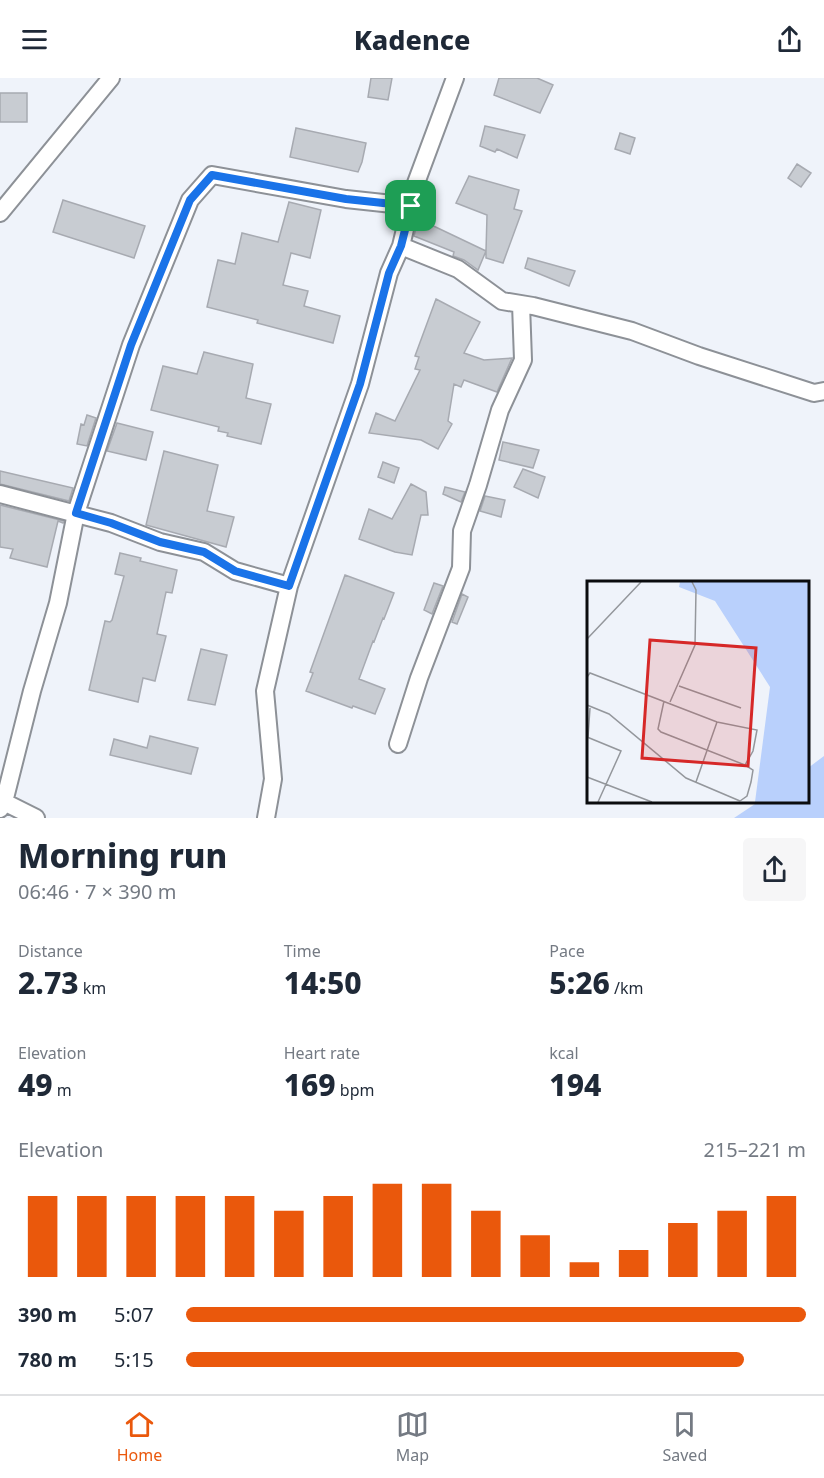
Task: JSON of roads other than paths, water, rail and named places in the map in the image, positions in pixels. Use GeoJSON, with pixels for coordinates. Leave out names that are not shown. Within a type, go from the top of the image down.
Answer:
{"type":"FeatureCollection","features":[{"type":"Feature","properties":{"kind":"street"},"geometry":{"type":"LineString","coordinates":[[0,213],[111,78]]}},
{"type":"Feature","properties":{"kind":"street"},"geometry":{"type":"LineString","coordinates":[[266,818],[273,779],[265,691],[289,586],[360,384],[389,273],[401,246],[416,183],[455,78]]}},
{"type":"Feature","properties":{"kind":"street"},"geometry":{"type":"LineString","coordinates":[[36,818],[2,806],[58,603],[76,513],[131,345],[190,200],[212,175],[346,199],[411,206]]}},
{"type":"Feature","properties":{"kind":"street"},"geometry":{"type":"LineString","coordinates":[[401,246],[459,269],[502,301],[632,331],[699,356],[814,393],[824,391]]}},
{"type":"Feature","properties":{"kind":"street"},"geometry":{"type":"LineString","coordinates":[[398,744],[419,678],[460,568],[462,531],[500,410],[523,360],[521,304]]}},
{"type":"Feature","properties":{"kind":"street"},"geometry":{"type":"LineString","coordinates":[[0,494],[76,513],[111,523],[160,542],[204,552],[235,571],[289,586]]}}]}
